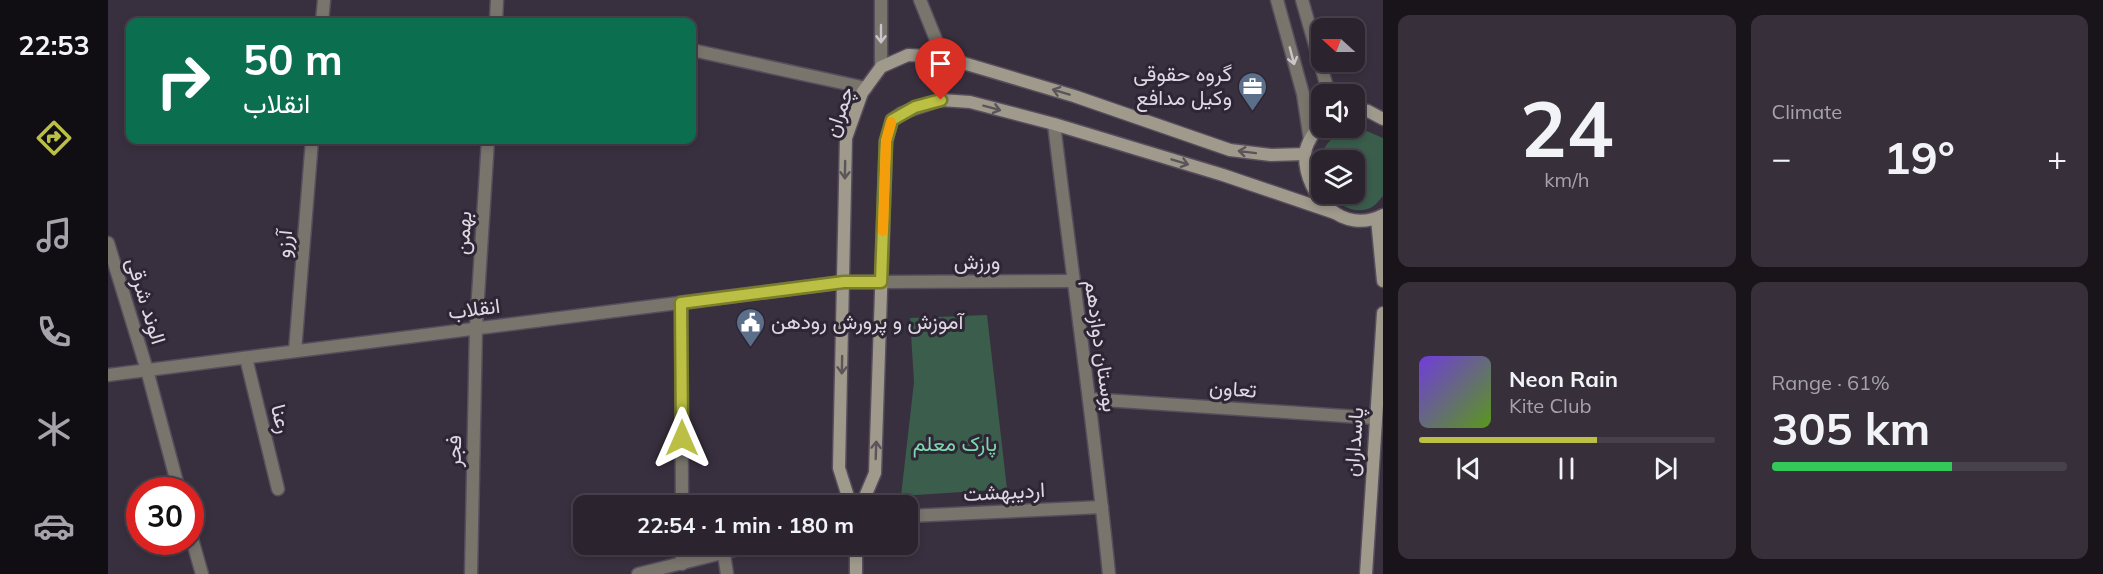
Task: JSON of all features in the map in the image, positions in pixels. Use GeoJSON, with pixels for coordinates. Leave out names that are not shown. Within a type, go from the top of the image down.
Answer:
{"type":"FeatureCollection","features":[{"type":"Feature","properties":{"kind":"main road"},"geometry":{"type":"LineString","coordinates":[[881,67],[908,55],[943,57],[1074,96],[1230,150],[1271,155],[1305,154]]}},
{"type":"Feature","properties":{"kind":"main road","name":"چمران"},"geometry":{"type":"LineString","coordinates":[[848,495],[840,468],[846,138],[862,93],[881,67]]}},
{"type":"Feature","properties":{"kind":"main road"},"geometry":{"type":"LineString","coordinates":[[866,495],[876,473],[886,141],[892,120],[915,107],[941,100],[970,102],[1054,124],[1223,175],[1348,219],[1362,222],[1380,217],[1383,281]]}},
{"type":"Feature","properties":{"kind":"main road"},"geometry":{"type":"LineString","coordinates":[[1365,111],[1383,119]]}},
{"type":"Feature","properties":{"kind":"main road"},"geometry":{"type":"LineString","coordinates":[[1310,140],[1305,154],[1309,182],[1324,205],[1335,213]]}},
{"type":"Feature","properties":{"kind":"main road"},"geometry":{"type":"LineString","coordinates":[[844,282],[881,282]]}},
{"type":"Feature","properties":{"kind":"main road","name":"پاسداران"},"geometry":{"type":"LineString","coordinates":[[1366,574],[1383,314]]}},
{"type":"Feature","properties":{"kind":"main road"},"geometry":{"type":"LineString","coordinates":[[856,555],[856,574]]}},
{"type":"Feature","properties":{"kind":"street"},"geometry":{"type":"LineString","coordinates":[[322,18],[324,0]]}},
{"type":"Feature","properties":{"kind":"street"},"geometry":{"type":"LineString","coordinates":[[496,18],[497,0]]}},
{"type":"Feature","properties":{"kind":"street"},"geometry":{"type":"LineString","coordinates":[[881,0],[881,67]]}},
{"type":"Feature","properties":{"kind":"street"},"geometry":{"type":"LineString","coordinates":[[920,0],[943,57]]}},
{"type":"Feature","properties":{"kind":"street"},"geometry":{"type":"LineString","coordinates":[[1277,0],[1302,94],[1310,140]]}},
{"type":"Feature","properties":{"kind":"street"},"geometry":{"type":"LineString","coordinates":[[1302,0],[1326,84]]}},
{"type":"Feature","properties":{"kind":"street"},"geometry":{"type":"LineString","coordinates":[[696,51],[866,88]]}},
{"type":"Feature","properties":{"kind":"street","name":"بوستان دوازدهم"},"geometry":{"type":"LineString","coordinates":[[1054,124],[1109,574]]}},
{"type":"Feature","properties":{"kind":"street","name":"آرزو"},"geometry":{"type":"LineString","coordinates":[[295,351],[312,144]]}},
{"type":"Feature","properties":{"kind":"street","name":"بهمن"},"geometry":{"type":"LineString","coordinates":[[476,328],[488,144]]}},
{"type":"Feature","properties":{"kind":"street","name":"الوند شرقی"},"geometry":{"type":"LineString","coordinates":[[108,243],[147,370],[176,477]]}},
{"type":"Feature","properties":{"kind":"street","name":"ورزش"},"geometry":{"type":"LineString","coordinates":[[881,282],[1073,281]]}},
{"type":"Feature","properties":{"kind":"street","name":"انقلاب"},"geometry":{"type":"LineString","coordinates":[[108,375],[844,282]]}},
{"type":"Feature","properties":{"kind":"street"},"geometry":{"type":"LineString","coordinates":[[681,303],[682,495]]}},
{"type":"Feature","properties":{"kind":"street","name":"فجر"},"geometry":{"type":"LineString","coordinates":[[471,574],[476,328]]}},
{"type":"Feature","properties":{"kind":"street","name":"رعنا"},"geometry":{"type":"LineString","coordinates":[[246,357],[278,489]]}},
{"type":"Feature","properties":{"kind":"street","name":"تعاون"},"geometry":{"type":"LineString","coordinates":[[1089,399],[1375,418]]}},
{"type":"Feature","properties":{"kind":"street","name":"اردیبهشت"},"geometry":{"type":"LineString","coordinates":[[918,516],[1102,507]]}},
{"type":"Feature","properties":{"kind":"street"},"geometry":{"type":"LineString","coordinates":[[197,555],[202,574]]}},
{"type":"Feature","properties":{"kind":"street"},"geometry":{"type":"LineString","coordinates":[[682,555],[682,564]]}},
{"type":"Feature","properties":{"kind":"street"},"geometry":{"type":"LineString","coordinates":[[638,574],[720,555]]}},
{"type":"Feature","properties":{"kind":"street"},"geometry":{"type":"LineString","coordinates":[[724,555],[727,574]]}},
{"type":"Feature","properties":{"kind":"green space"},"geometry":{"type":"Polygon","coordinates":[[[1365,130],[1383,138],[1383,196],[1373,206],[1354,210],[1341,204],[1365,204],[1365,150],[1324,150],[1334,138],[1365,138],[1365,130]]]}},
{"type":"Feature","properties":{"kind":"green space","name":"پارک معلم"},"geometry":{"type":"Polygon","coordinates":[[[987,315],[1007,489],[901,495],[914,382],[910,318],[987,315]]]}},
{"type":"Feature","properties":{"kind":"slow traffic"},"geometry":{"type":"LineString","coordinates":[[883,231],[886,141],[891,122]]}},
{"type":"Feature","properties":{"kind":"place","name":"گروه حقوقی وکیل مدافع"},"geometry":{"type":"Point","coordinates":[1253,112]}},
{"type":"Feature","properties":{"kind":"place","name":"آموزش و پرورش رودهن"},"geometry":{"type":"Point","coordinates":[750,348]}},
{"type":"Feature","properties":{"kind":"route"},"geometry":{"type":"LineString","coordinates":[[682,438],[681,303],[844,282],[881,282],[886,141],[892,120],[915,107],[941,100]]}}]}
